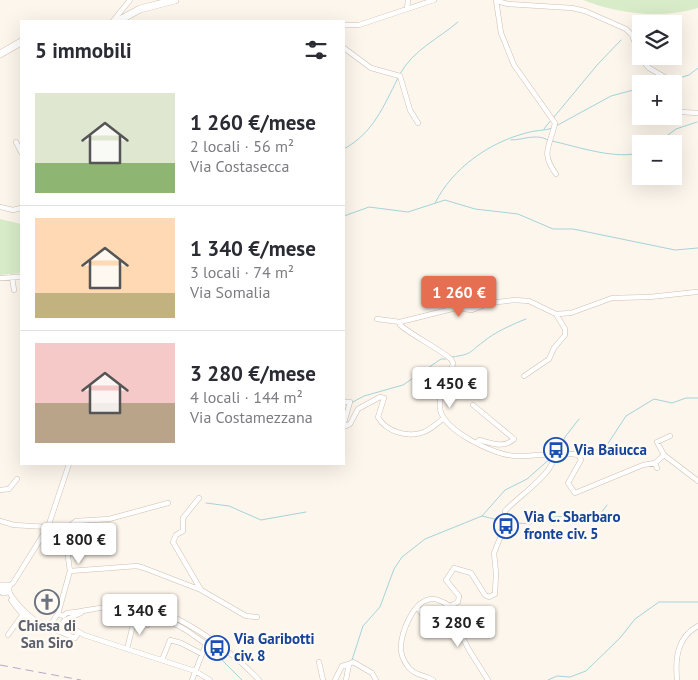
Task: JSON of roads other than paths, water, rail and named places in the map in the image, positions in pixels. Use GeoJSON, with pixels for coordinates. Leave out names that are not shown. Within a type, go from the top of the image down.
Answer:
{"type":"FeatureCollection","features":[{"type":"Feature","properties":{"kind":"street"},"geometry":{"type":"LineString","coordinates":[[114,20],[130,0]]}},
{"type":"Feature","properties":{"kind":"street"},"geometry":{"type":"LineString","coordinates":[[120,20],[140,9],[175,0]]}},
{"type":"Feature","properties":{"kind":"street"},"geometry":{"type":"LineString","coordinates":[[407,8],[408,0]]}},
{"type":"Feature","properties":{"kind":"street"},"geometry":{"type":"LineString","coordinates":[[345,25],[359,25],[434,0]]}},
{"type":"Feature","properties":{"kind":"street"},"geometry":{"type":"LineString","coordinates":[[556,174],[546,161],[546,155],[556,123],[516,69],[501,33],[497,1],[508,4],[572,8],[585,11],[626,28],[632,34],[641,60],[649,68],[661,75]]}},
{"type":"Feature","properties":{"kind":"street"},"geometry":{"type":"LineString","coordinates":[[0,54],[20,43]]}},
{"type":"Feature","properties":{"kind":"street"},"geometry":{"type":"LineString","coordinates":[[345,49],[371,68],[400,76],[410,110],[418,123]]}},
{"type":"Feature","properties":{"kind":"street"},"geometry":{"type":"LineString","coordinates":[[682,112],[698,113]]}},
{"type":"Feature","properties":{"kind":"street"},"geometry":{"type":"LineString","coordinates":[[16,142],[20,150]]}},
{"type":"Feature","properties":{"kind":"street"},"geometry":{"type":"LineString","coordinates":[[0,207],[13,210],[20,208]]}},
{"type":"Feature","properties":{"kind":"street"},"geometry":{"type":"LineString","coordinates":[[12,277],[14,290]]}},
{"type":"Feature","properties":{"kind":"street"},"geometry":{"type":"LineString","coordinates":[[0,278],[20,277]]}},
{"type":"Feature","properties":{"kind":"street"},"geometry":{"type":"LineString","coordinates":[[556,314],[586,309],[612,298],[650,297],[696,292]]}},
{"type":"Feature","properties":{"kind":"street"},"geometry":{"type":"LineString","coordinates":[[377,319],[400,322],[456,308],[472,310],[490,303],[514,300],[529,301],[556,314],[565,329],[565,335],[554,348],[549,359],[524,376]]}},
{"type":"Feature","properties":{"kind":"street"},"geometry":{"type":"LineString","coordinates":[[400,322],[402,327],[433,346],[453,363],[440,401],[444,418],[458,431],[503,455],[539,456],[564,453],[582,457],[568,483],[572,492],[577,493],[633,469],[656,466],[664,455]]}},
{"type":"Feature","properties":{"kind":"street"},"geometry":{"type":"LineString","coordinates":[[345,424],[346,426],[350,424],[358,409],[380,397],[384,398],[384,403],[378,417],[382,424],[390,430],[404,434],[423,432],[444,418]]}},
{"type":"Feature","properties":{"kind":"street"},"geometry":{"type":"LineString","coordinates":[[345,402],[350,402],[350,408],[345,420]]}},
{"type":"Feature","properties":{"kind":"street"},"geometry":{"type":"LineString","coordinates":[[473,405],[514,439],[505,445],[495,445],[480,440],[478,443]]}},
{"type":"Feature","properties":{"kind":"street"},"geometry":{"type":"LineString","coordinates":[[670,436],[657,442],[664,455],[698,481]]}},
{"type":"Feature","properties":{"kind":"street"},"geometry":{"type":"LineString","coordinates":[[433,680],[414,673],[405,662],[401,652],[406,626],[417,607],[426,600],[433,599],[450,606],[458,602],[459,596],[446,580],[454,568],[470,573],[489,597],[495,594],[496,573],[494,553],[504,528],[505,511],[545,473],[553,461],[554,454]]}},
{"type":"Feature","properties":{"kind":"street"},"geometry":{"type":"LineString","coordinates":[[4,588],[13,583],[48,527],[68,465]]}},
{"type":"Feature","properties":{"kind":"street"},"geometry":{"type":"LineString","coordinates":[[0,490],[9,489],[17,479]]}},
{"type":"Feature","properties":{"kind":"street"},"geometry":{"type":"LineString","coordinates":[[199,498],[183,518],[183,531],[176,535],[173,542],[201,590]]}},
{"type":"Feature","properties":{"kind":"street"},"geometry":{"type":"LineString","coordinates":[[58,536],[76,521],[109,519],[168,503]]}},
{"type":"Feature","properties":{"kind":"street"},"geometry":{"type":"LineString","coordinates":[[0,521],[14,525],[48,527],[66,543],[70,570],[64,617],[59,625],[55,621]]}},
{"type":"Feature","properties":{"kind":"street"},"geometry":{"type":"LineString","coordinates":[[70,570],[137,566],[201,590],[246,616],[257,617]]}},
{"type":"Feature","properties":{"kind":"street"},"geometry":{"type":"LineString","coordinates":[[4,588],[23,614],[34,624],[48,627],[75,638],[82,634]]}},
{"type":"Feature","properties":{"kind":"street"},"geometry":{"type":"LineString","coordinates":[[4,588],[33,619],[45,624],[84,611],[116,605],[154,608],[186,623],[241,662],[260,680]]}},
{"type":"Feature","properties":{"kind":"street"},"geometry":{"type":"LineString","coordinates":[[446,604],[469,650],[488,680]]}},
{"type":"Feature","properties":{"kind":"street"},"geometry":{"type":"LineString","coordinates":[[134,605],[156,612],[206,644],[192,680]]}},
{"type":"Feature","properties":{"kind":"street"},"geometry":{"type":"LineString","coordinates":[[417,607],[434,629]]}},
{"type":"Feature","properties":{"kind":"street"},"geometry":{"type":"LineString","coordinates":[[120,610],[148,625]]}},
{"type":"Feature","properties":{"kind":"street"},"geometry":{"type":"LineString","coordinates":[[8,635],[23,614]]}},
{"type":"Feature","properties":{"kind":"street"},"geometry":{"type":"LineString","coordinates":[[64,617],[82,634],[195,671],[210,680]]}},
{"type":"Feature","properties":{"kind":"street"},"geometry":{"type":"LineString","coordinates":[[127,649],[135,618]]}},
{"type":"Feature","properties":{"kind":"street"},"geometry":{"type":"LineString","coordinates":[[48,627],[55,621]]}},
{"type":"Feature","properties":{"kind":"street"},"geometry":{"type":"LineString","coordinates":[[677,680],[676,666],[681,641],[687,633],[698,626]]}},
{"type":"Feature","properties":{"kind":"street"},"geometry":{"type":"LineString","coordinates":[[162,660],[170,640],[182,642],[202,654]]}},
{"type":"Feature","properties":{"kind":"street"},"geometry":{"type":"LineString","coordinates":[[319,662],[322,680]]}},
{"type":"Feature","properties":{"kind":"street"},"geometry":{"type":"LineString","coordinates":[[335,680],[342,666],[353,662],[359,664],[372,674],[376,680]]}},
{"type":"Feature","properties":{"kind":"street"},"geometry":{"type":"LineString","coordinates":[[346,680],[349,664]]}},
{"type":"Feature","properties":{"kind":"waterway"},"geometry":{"type":"LineString","coordinates":[[400,74],[419,51],[458,22]]}},
{"type":"Feature","properties":{"kind":"waterway"},"geometry":{"type":"LineString","coordinates":[[554,117],[598,64],[621,40]]}},
{"type":"Feature","properties":{"kind":"waterway"},"geometry":{"type":"LineString","coordinates":[[682,77],[689,75],[698,68]]}},
{"type":"Feature","properties":{"kind":"waterway"},"geometry":{"type":"LineString","coordinates":[[345,148],[363,135],[377,118],[398,78]]}},
{"type":"Feature","properties":{"kind":"waterway"},"geometry":{"type":"LineString","coordinates":[[556,126],[611,96],[632,90]]}},
{"type":"Feature","properties":{"kind":"waterway"},"geometry":{"type":"LineString","coordinates":[[544,129],[551,120]]}},
{"type":"Feature","properties":{"kind":"waterway"},"geometry":{"type":"LineString","coordinates":[[668,135],[676,129],[697,122]]}},
{"type":"Feature","properties":{"kind":"waterway"},"geometry":{"type":"LineString","coordinates":[[435,203],[451,179],[485,150],[512,137],[553,128]]}},
{"type":"Feature","properties":{"kind":"waterway"},"geometry":{"type":"LineString","coordinates":[[511,140],[534,137],[548,140]]}},
{"type":"Feature","properties":{"kind":"waterway"},"geometry":{"type":"LineString","coordinates":[[552,141],[609,154],[632,154]]}},
{"type":"Feature","properties":{"kind":"waterway"},"geometry":{"type":"LineString","coordinates":[[345,216],[369,207],[408,212],[445,200],[475,209],[518,214],[553,229],[573,229],[675,250],[698,248]]}},
{"type":"Feature","properties":{"kind":"waterway"},"geometry":{"type":"LineString","coordinates":[[452,357],[470,352],[493,335],[526,319]]}},
{"type":"Feature","properties":{"kind":"waterway"},"geometry":{"type":"LineString","coordinates":[[351,403],[364,396],[403,385],[441,359],[446,359]]}},
{"type":"Feature","properties":{"kind":"waterway"},"geometry":{"type":"LineString","coordinates":[[559,451],[585,452],[605,448],[626,416],[654,399],[672,403],[686,398],[698,398]]}},
{"type":"Feature","properties":{"kind":"waterway"},"geometry":{"type":"LineString","coordinates":[[560,450],[565,437],[579,419]]}},
{"type":"Feature","properties":{"kind":"waterway"},"geometry":{"type":"LineString","coordinates":[[352,660],[363,626],[380,607],[394,569],[402,557],[425,539],[482,516],[505,490],[527,479],[552,457]]}},
{"type":"Feature","properties":{"kind":"waterway"},"geometry":{"type":"LineString","coordinates":[[206,503],[229,506],[261,520],[306,512]]}},
{"type":"Feature","properties":{"kind":"waterway"},"geometry":{"type":"LineString","coordinates":[[506,522],[530,524],[555,517],[601,513],[607,505]]}},
{"type":"Feature","properties":{"kind":"waterway"},"geometry":{"type":"LineString","coordinates":[[482,516],[502,521]]}},
{"type":"Feature","properties":{"kind":"waterway"},"geometry":{"type":"LineString","coordinates":[[548,680],[557,676],[570,677],[586,671],[620,638],[635,619],[659,602],[698,602]]}},
{"type":"Feature","properties":{"kind":"waterway"},"geometry":{"type":"LineString","coordinates":[[209,647],[242,680]]}},
{"type":"Feature","properties":{"kind":"railway"},"geometry":{"type":"LineString","coordinates":[[0,665],[81,680]]}},
{"type":"Feature","properties":{"kind":"place","name":"Via Baiucca"},"geometry":{"type":"Point","coordinates":[556,450]}},
{"type":"Feature","properties":{"kind":"place","name":"Via C. Sbarbaro fronte civ. 5"},"geometry":{"type":"Point","coordinates":[506,526]}},
{"type":"Feature","properties":{"kind":"place","name":"Chiesa di San Siro"},"geometry":{"type":"Point","coordinates":[47,602]}},
{"type":"Feature","properties":{"kind":"place","name":"Via Garibotti civ. 8"},"geometry":{"type":"Point","coordinates":[217,648]}}]}
